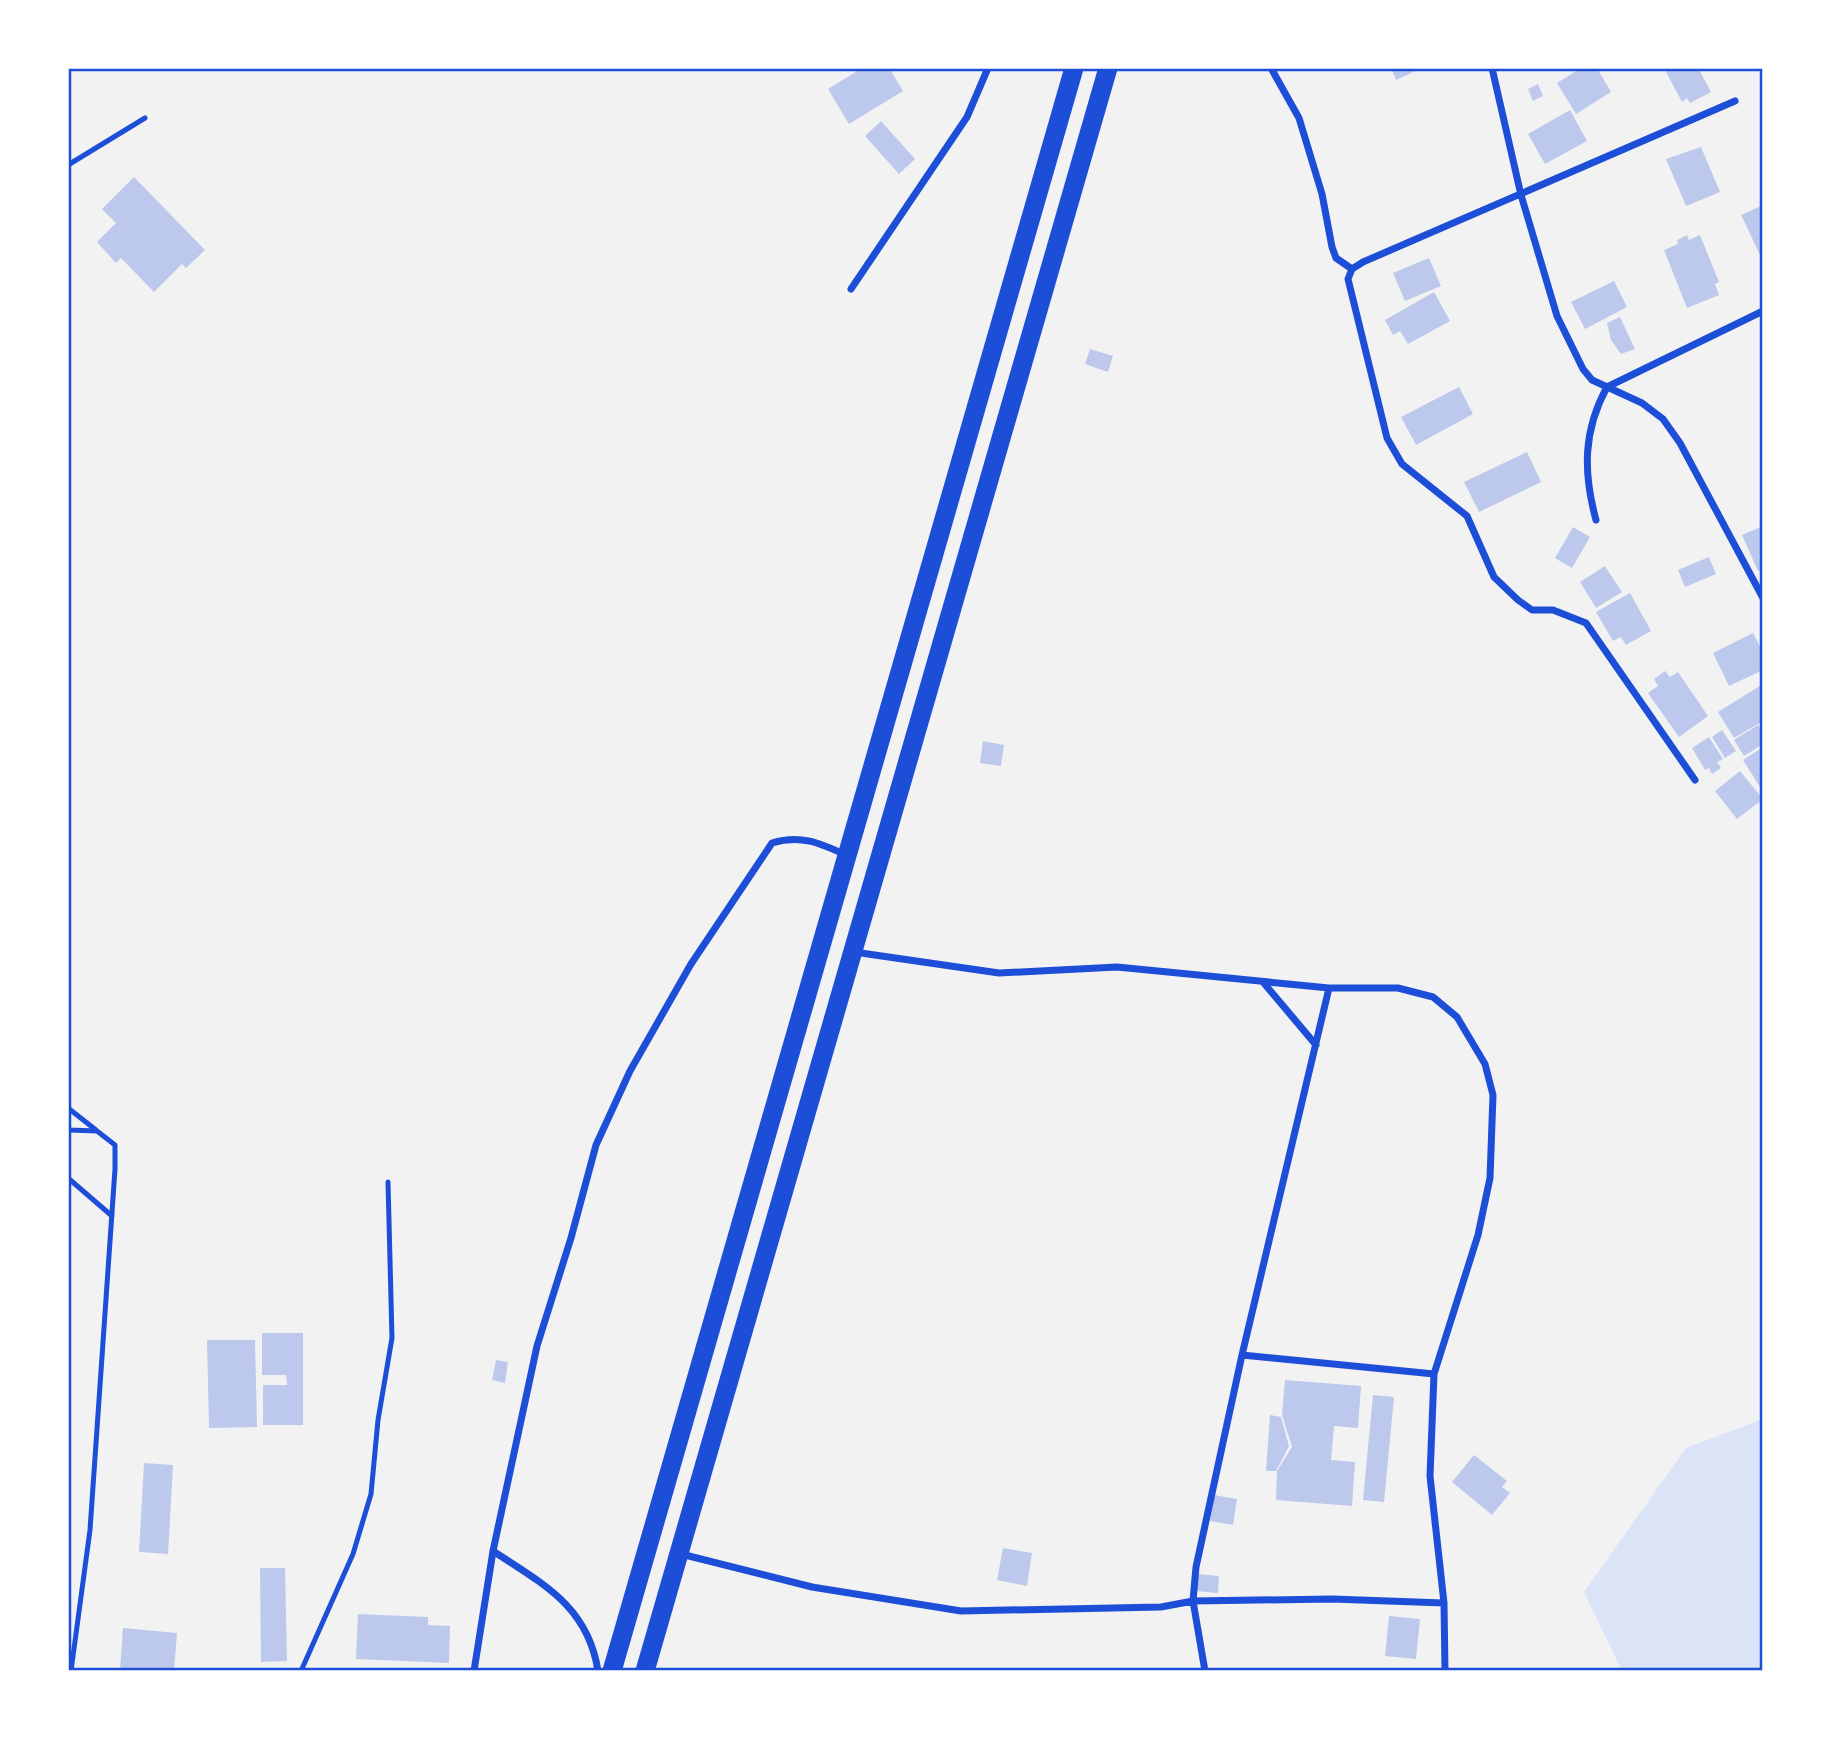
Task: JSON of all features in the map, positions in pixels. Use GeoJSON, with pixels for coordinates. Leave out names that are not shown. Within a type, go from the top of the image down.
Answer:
{"type":"FeatureCollection","features":[{"type":"Feature","properties":{"kind":"highway"},"geometry":{"type":"LineString","coordinates":[[612,1671],[1074,68]]}},
{"type":"Feature","properties":{"kind":"highway"},"geometry":{"type":"LineString","coordinates":[[645,1671],[1108,68]]}},
{"type":"Feature","properties":{"kind":"street"},"geometry":{"type":"LineString","coordinates":[[851,289],[967,117],[988,68]]}},
{"type":"Feature","properties":{"kind":"street"},"geometry":{"type":"LineString","coordinates":[[1271,68],[1299,118],[1322,194],[1336,258],[1352,270]]}},
{"type":"Feature","properties":{"kind":"street"},"geometry":{"type":"LineString","coordinates":[[1492,68],[1521,195],[1557,316],[1583,369],[1592,380],[1642,402],[1663,419],[1680,443],[1763,598]]}},
{"type":"Feature","properties":{"kind":"street"},"geometry":{"type":"LineString","coordinates":[[1695,780],[1586,623],[1553,610],[1532,610],[1518,600],[1494,578],[1467,516],[1402,464],[1387,438],[1348,279],[1352,270],[1735,101]]}},
{"type":"Feature","properties":{"kind":"street"},"geometry":{"type":"LineString","coordinates":[[1596,520],[1586,467],[1588,432],[1595,409],[1607,387],[1763,311]]}},
{"type":"Feature","properties":{"kind":"street"},"geometry":{"type":"LineString","coordinates":[[474,1671],[493,1552],[537,1346],[596,1144],[630,1071],[691,964],[772,843],[791,837],[815,841],[847,855]]}},
{"type":"Feature","properties":{"kind":"street"},"geometry":{"type":"LineString","coordinates":[[853,952],[999,972],[1117,967],[1329,988],[1398,988],[1433,996],[1457,1017],[1485,1064],[1493,1095],[1490,1178],[1478,1236],[1434,1374],[1430,1476],[1444,1602],[1445,1671]]}},
{"type":"Feature","properties":{"kind":"street"},"geometry":{"type":"LineString","coordinates":[[1262,982],[1316,1045]]}},
{"type":"Feature","properties":{"kind":"street"},"geometry":{"type":"LineString","coordinates":[[1205,1671],[1193,1601],[1196,1567],[1242,1355],[1329,988]]}},
{"type":"Feature","properties":{"kind":"street"},"geometry":{"type":"LineString","coordinates":[[1242,1355],[1434,1374]]}},
{"type":"Feature","properties":{"kind":"street"},"geometry":{"type":"LineString","coordinates":[[493,1552],[565,1599],[586,1630],[598,1671]]}},
{"type":"Feature","properties":{"kind":"street"},"geometry":{"type":"LineString","coordinates":[[680,1554],[812,1587],[961,1611],[1161,1607],[1193,1601],[1332,1599],[1444,1602]]}},
{"type":"Feature","properties":{"kind":"lane"},"geometry":{"type":"LineString","coordinates":[[68,165],[145,118]]}},
{"type":"Feature","properties":{"kind":"lane"},"geometry":{"type":"LineString","coordinates":[[68,1108],[114,1145],[112,1216],[90,1530],[71,1671]]}},
{"type":"Feature","properties":{"kind":"lane"},"geometry":{"type":"LineString","coordinates":[[68,1130],[97,1131]]}},
{"type":"Feature","properties":{"kind":"lane"},"geometry":{"type":"LineString","coordinates":[[68,1178],[112,1216]]}},
{"type":"Feature","properties":{"kind":"lane"},"geometry":{"type":"LineString","coordinates":[[301,1671],[353,1555],[371,1494],[378,1420],[392,1338],[388,1182]]}},
{"type":"Feature","properties":{"kind":"lane"},"geometry":{"type":"LineString","coordinates":[[68,1621],[77,1622]]}},
{"type":"Feature","properties":{"kind":"shaded area"},"geometry":{"type":"Polygon","coordinates":[[[1763,1419],[1763,1671],[1622,1671],[1584,1592],[1686,1448],[1763,1419]]]}},
{"type":"Feature","properties":{"kind":"building"},"geometry":{"type":"Polygon","coordinates":[[[862,68],[889,68],[903,91],[849,124],[828,89],[862,68]]]}},
{"type":"Feature","properties":{"kind":"building"},"geometry":{"type":"Polygon","coordinates":[[[1391,68],[1422,68],[1396,80],[1391,68]]]}},
{"type":"Feature","properties":{"kind":"building"},"geometry":{"type":"Polygon","coordinates":[[[1581,68],[1597,68],[1611,92],[1576,114],[1557,83],[1581,68]]]}},
{"type":"Feature","properties":{"kind":"building"},"geometry":{"type":"Polygon","coordinates":[[[1698,68],[1711,92],[1690,103],[1687,98],[1682,102],[1665,70],[1698,68]]]}},
{"type":"Feature","properties":{"kind":"building"},"geometry":{"type":"Polygon","coordinates":[[[1538,84],[1543,96],[1533,101],[1528,89],[1538,84]]]}},
{"type":"Feature","properties":{"kind":"building"},"geometry":{"type":"Polygon","coordinates":[[[1570,110],[1587,141],[1545,164],[1528,134],[1570,110]]]}},
{"type":"Feature","properties":{"kind":"building"},"geometry":{"type":"Polygon","coordinates":[[[881,121],[915,159],[899,174],[865,136],[881,121]]]}},
{"type":"Feature","properties":{"kind":"building"},"geometry":{"type":"Polygon","coordinates":[[[1701,147],[1720,192],[1686,206],[1666,159],[1701,147]]]}},
{"type":"Feature","properties":{"kind":"building"},"geometry":{"type":"Polygon","coordinates":[[[134,177],[205,250],[186,268],[182,264],[154,292],[121,258],[116,263],[97,242],[116,223],[102,209],[134,177]]]}},
{"type":"Feature","properties":{"kind":"building"},"geometry":{"type":"Polygon","coordinates":[[[1763,205],[1763,261],[1741,215],[1763,205]]]}},
{"type":"Feature","properties":{"kind":"building"},"geometry":{"type":"Polygon","coordinates":[[[1687,235],[1689,240],[1700,235],[1719,282],[1715,284],[1719,295],[1687,308],[1664,250],[1678,244],[1677,240],[1687,235]]]}},
{"type":"Feature","properties":{"kind":"building"},"geometry":{"type":"Polygon","coordinates":[[[1429,258],[1441,286],[1405,301],[1393,273],[1429,258]]]}},
{"type":"Feature","properties":{"kind":"building"},"geometry":{"type":"Polygon","coordinates":[[[1614,281],[1627,307],[1585,329],[1571,302],[1614,281]]]}},
{"type":"Feature","properties":{"kind":"building"},"geometry":{"type":"Polygon","coordinates":[[[1434,292],[1450,321],[1408,344],[1400,331],[1393,335],[1385,320],[1434,292]]]}},
{"type":"Feature","properties":{"kind":"building"},"geometry":{"type":"Polygon","coordinates":[[[1620,317],[1635,349],[1621,354],[1611,340],[1607,323],[1620,317]]]}},
{"type":"Feature","properties":{"kind":"building"},"geometry":{"type":"Polygon","coordinates":[[[1090,349],[1113,356],[1108,372],[1085,364],[1090,349]]]}},
{"type":"Feature","properties":{"kind":"building"},"geometry":{"type":"Polygon","coordinates":[[[1459,387],[1473,414],[1416,445],[1401,417],[1459,387]]]}},
{"type":"Feature","properties":{"kind":"building"},"geometry":{"type":"Polygon","coordinates":[[[1527,452],[1541,482],[1479,512],[1464,482],[1527,452]]]}},
{"type":"Feature","properties":{"kind":"building"},"geometry":{"type":"Polygon","coordinates":[[[1763,526],[1763,569],[1758,571],[1742,535],[1763,526]]]}},
{"type":"Feature","properties":{"kind":"building"},"geometry":{"type":"Polygon","coordinates":[[[1573,527],[1590,537],[1572,568],[1555,558],[1573,527]]]}},
{"type":"Feature","properties":{"kind":"building"},"geometry":{"type":"Polygon","coordinates":[[[1709,557],[1716,574],[1685,587],[1678,570],[1709,557]]]}},
{"type":"Feature","properties":{"kind":"building"},"geometry":{"type":"Polygon","coordinates":[[[1605,566],[1622,592],[1596,608],[1580,582],[1605,566]]]}},
{"type":"Feature","properties":{"kind":"building"},"geometry":{"type":"Polygon","coordinates":[[[1630,593],[1651,631],[1626,645],[1621,637],[1613,641],[1596,612],[1630,593]]]}},
{"type":"Feature","properties":{"kind":"building"},"geometry":{"type":"Polygon","coordinates":[[[1753,633],[1763,652],[1763,670],[1729,686],[1713,653],[1753,633]]]}},
{"type":"Feature","properties":{"kind":"building"},"geometry":{"type":"Polygon","coordinates":[[[1665,671],[1670,677],[1678,672],[1708,716],[1679,737],[1648,693],[1658,686],[1654,679],[1665,671]]]}},
{"type":"Feature","properties":{"kind":"building"},"geometry":{"type":"Polygon","coordinates":[[[1763,684],[1763,721],[1734,738],[1718,712],[1763,684]]]}},
{"type":"Feature","properties":{"kind":"building"},"geometry":{"type":"Polygon","coordinates":[[[1758,725],[1763,733],[1763,744],[1744,756],[1734,740],[1758,725]]]}},
{"type":"Feature","properties":{"kind":"building"},"geometry":{"type":"Polygon","coordinates":[[[1722,730],[1736,751],[1725,758],[1712,737],[1722,730]]]}},
{"type":"Feature","properties":{"kind":"building"},"geometry":{"type":"Polygon","coordinates":[[[1709,737],[1723,759],[1717,762],[1721,768],[1712,774],[1709,768],[1705,770],[1692,748],[1709,737]]]}},
{"type":"Feature","properties":{"kind":"building"},"geometry":{"type":"Polygon","coordinates":[[[983,741],[1004,745],[1001,766],[980,763],[983,741]]]}},
{"type":"Feature","properties":{"kind":"building"},"geometry":{"type":"Polygon","coordinates":[[[1763,747],[1763,785],[1760,787],[1743,760],[1763,747]]]}},
{"type":"Feature","properties":{"kind":"building"},"geometry":{"type":"Polygon","coordinates":[[[1740,771],[1763,799],[1737,819],[1715,791],[1740,771]]]}},
{"type":"Feature","properties":{"kind":"building"},"geometry":{"type":"Polygon","coordinates":[[[262,1333],[303,1333],[303,1425],[263,1425],[263,1385],[287,1385],[286,1375],[262,1375],[262,1333]]]}},
{"type":"Feature","properties":{"kind":"building"},"geometry":{"type":"Polygon","coordinates":[[[207,1340],[255,1340],[257,1427],[209,1428],[207,1340]]]}},
{"type":"Feature","properties":{"kind":"building"},"geometry":{"type":"Polygon","coordinates":[[[496,1360],[508,1362],[505,1383],[492,1380],[496,1360]]]}},
{"type":"Feature","properties":{"kind":"building"},"geometry":{"type":"Polygon","coordinates":[[[1285,1380],[1361,1386],[1358,1428],[1334,1426],[1331,1460],[1355,1462],[1352,1506],[1276,1500],[1277,1471],[1292,1447],[1282,1415],[1285,1380]]]}},
{"type":"Feature","properties":{"kind":"building"},"geometry":{"type":"Polygon","coordinates":[[[1373,1395],[1394,1397],[1384,1502],[1363,1500],[1373,1395]]]}},
{"type":"Feature","properties":{"kind":"building"},"geometry":{"type":"Polygon","coordinates":[[[1270,1415],[1281,1417],[1289,1446],[1276,1471],[1266,1471],[1270,1415]]]}},
{"type":"Feature","properties":{"kind":"building"},"geometry":{"type":"Polygon","coordinates":[[[1474,1455],[1507,1481],[1502,1487],[1510,1493],[1492,1515],[1452,1482],[1474,1455]]]}},
{"type":"Feature","properties":{"kind":"building"},"geometry":{"type":"Polygon","coordinates":[[[144,1463],[173,1465],[168,1554],[139,1552],[144,1463]]]}},
{"type":"Feature","properties":{"kind":"building"},"geometry":{"type":"Polygon","coordinates":[[[1214,1495],[1237,1499],[1233,1525],[1210,1521],[1214,1495]]]}},
{"type":"Feature","properties":{"kind":"building"},"geometry":{"type":"Polygon","coordinates":[[[1003,1548],[1032,1553],[1027,1586],[997,1580],[1003,1548]]]}},
{"type":"Feature","properties":{"kind":"building"},"geometry":{"type":"Polygon","coordinates":[[[260,1568],[285,1568],[287,1661],[261,1662],[260,1568]]]}},
{"type":"Feature","properties":{"kind":"building"},"geometry":{"type":"Polygon","coordinates":[[[1197,1574],[1219,1576],[1218,1593],[1196,1591],[1197,1574]]]}},
{"type":"Feature","properties":{"kind":"building"},"geometry":{"type":"Polygon","coordinates":[[[358,1614],[428,1617],[428,1625],[450,1626],[449,1663],[356,1659],[358,1614]]]}},
{"type":"Feature","properties":{"kind":"building"},"geometry":{"type":"Polygon","coordinates":[[[1389,1616],[1420,1619],[1416,1659],[1385,1656],[1389,1616]]]}},
{"type":"Feature","properties":{"kind":"building"},"geometry":{"type":"Polygon","coordinates":[[[123,1628],[177,1633],[174,1671],[120,1670],[123,1628]]]}}]}
